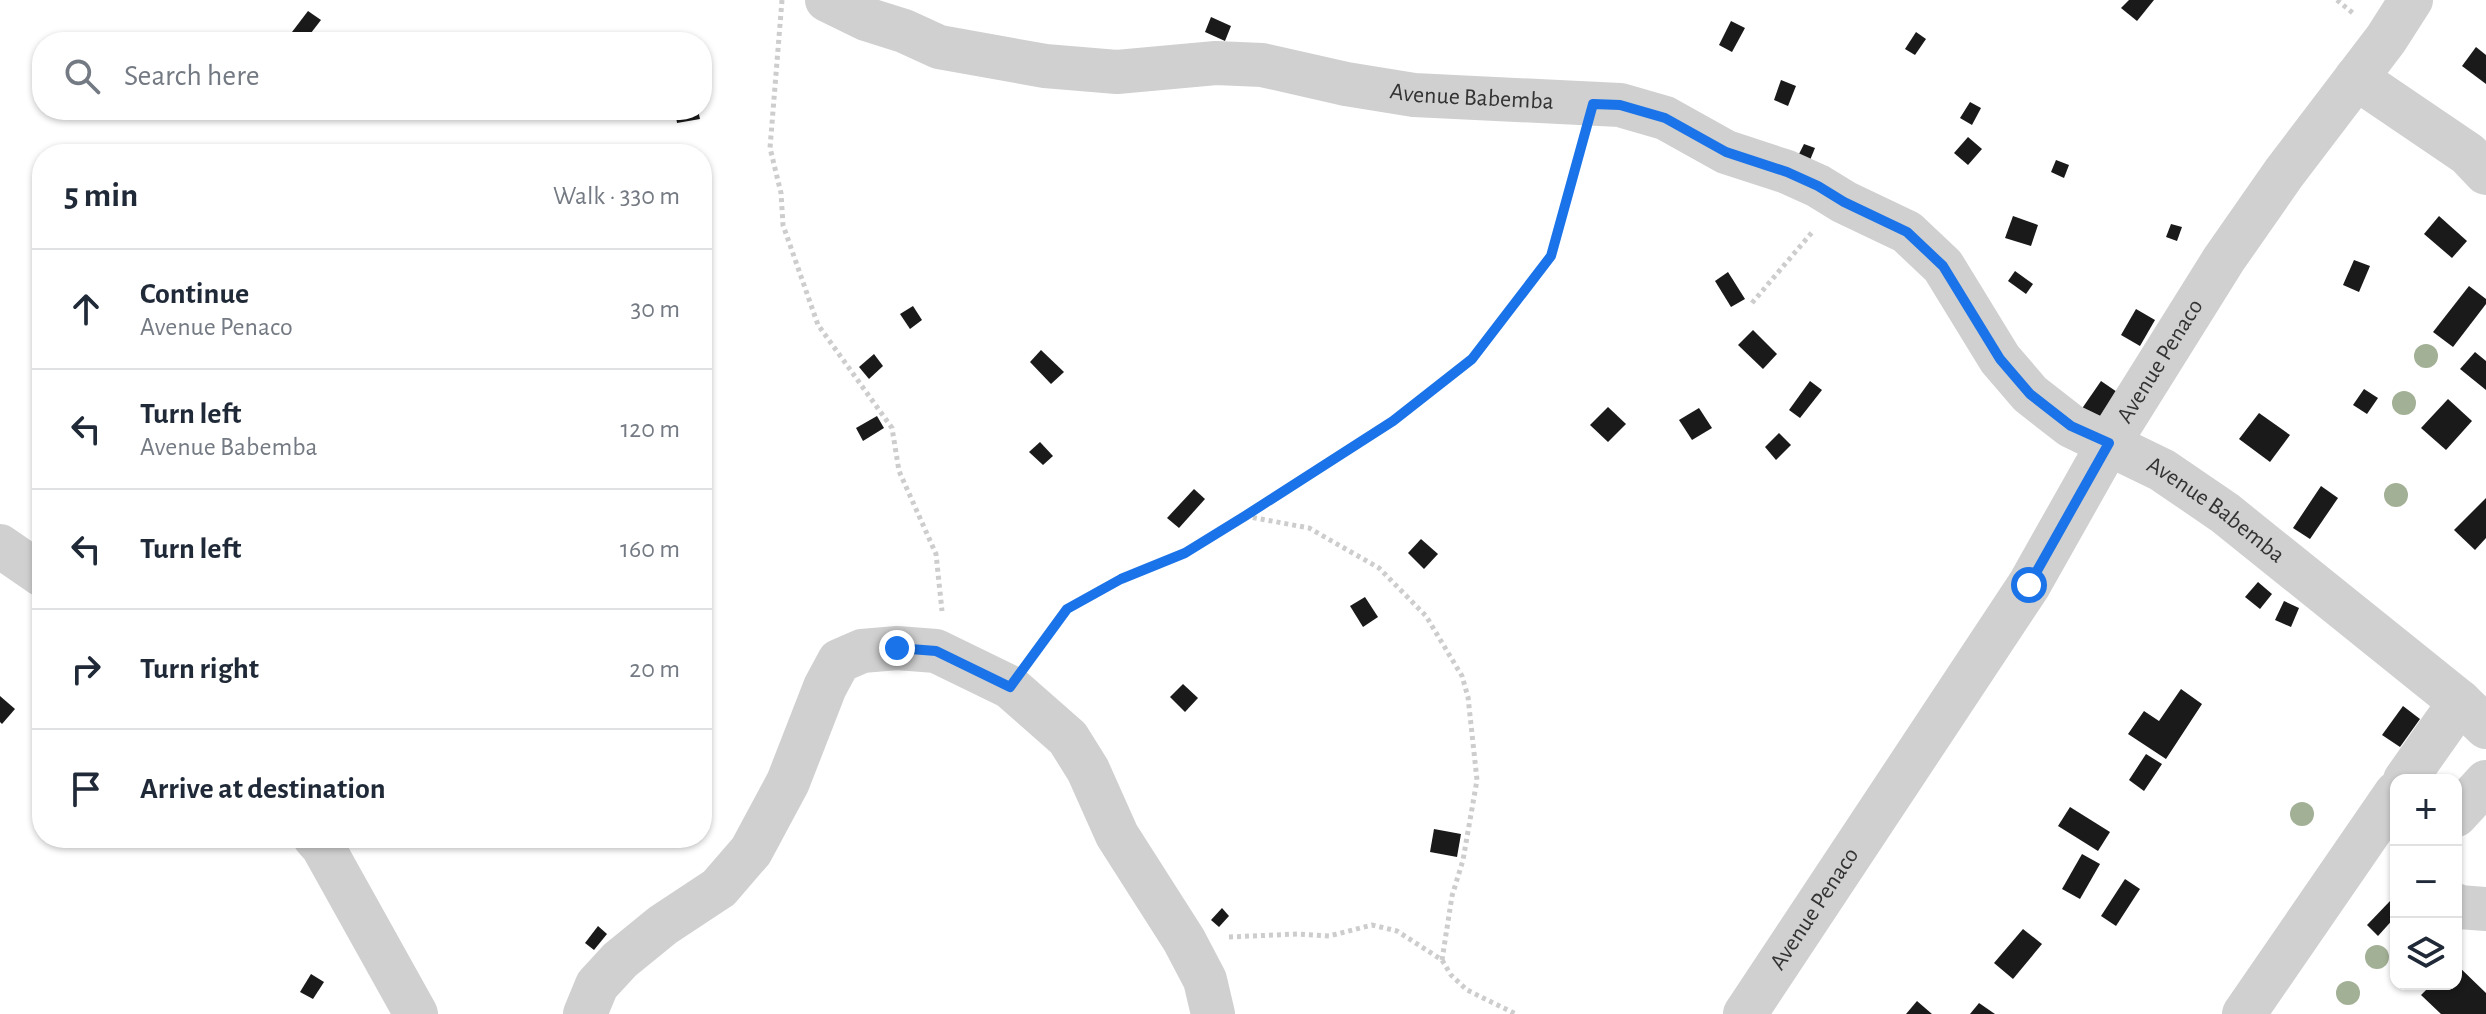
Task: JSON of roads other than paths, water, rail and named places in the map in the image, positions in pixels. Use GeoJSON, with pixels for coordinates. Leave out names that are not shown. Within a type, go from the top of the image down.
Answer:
{"type":"FeatureCollection","features":[{"type":"Feature","properties":{"kind":"street","name":"Avenue Babemba"},"geometry":{"type":"LineString","coordinates":[[827,0],[866,19],[904,31],[939,47],[1045,66],[1117,72],[1216,63],[1262,65],[1414,95],[1620,105],[1665,118],[1726,152],[1787,172],[1907,232],[1943,266],[2000,359],[2030,394],[2071,426],[2162,470],[2225,513],[2473,714]]}},
{"type":"Feature","properties":{"kind":"street","name":"Avenue Penaco"},"geometry":{"type":"LineString","coordinates":[[1745,1014],[2029,585],[2109,443],[2224,259],[2284,173],[2386,39],[2411,0]]}},
{"type":"Feature","properties":{"kind":"street"},"geometry":{"type":"LineString","coordinates":[[2356,78],[2468,154],[2486,173]]}},
{"type":"Feature","properties":{"kind":"street"},"geometry":{"type":"LineString","coordinates":[[0,546],[32,568]]}},
{"type":"Feature","properties":{"kind":"street"},"geometry":{"type":"LineString","coordinates":[[585,1014],[597,985],[620,960],[663,925],[719,888],[751,851],[788,782],[825,687],[839,661],[862,651],[897,648],[936,651],[1010,687],[1037,707],[1068,738],[1088,770],[1117,835],[1184,940],[1205,980],[1213,1014]]}},
{"type":"Feature","properties":{"kind":"street"},"geometry":{"type":"LineString","coordinates":[[2411,774],[2473,714]]}},
{"type":"Feature","properties":{"kind":"street"},"geometry":{"type":"LineString","coordinates":[[2462,808],[2486,782]]}},
{"type":"Feature","properties":{"kind":"street"},"geometry":{"type":"LineString","coordinates":[[2244,1014],[2389,818]]}},
{"type":"Feature","properties":{"kind":"street"},"geometry":{"type":"LineString","coordinates":[[324,848],[416,1014]]}},
{"type":"Feature","properties":{"kind":"street"},"geometry":{"type":"LineString","coordinates":[[2462,907],[2486,909]]}}]}
